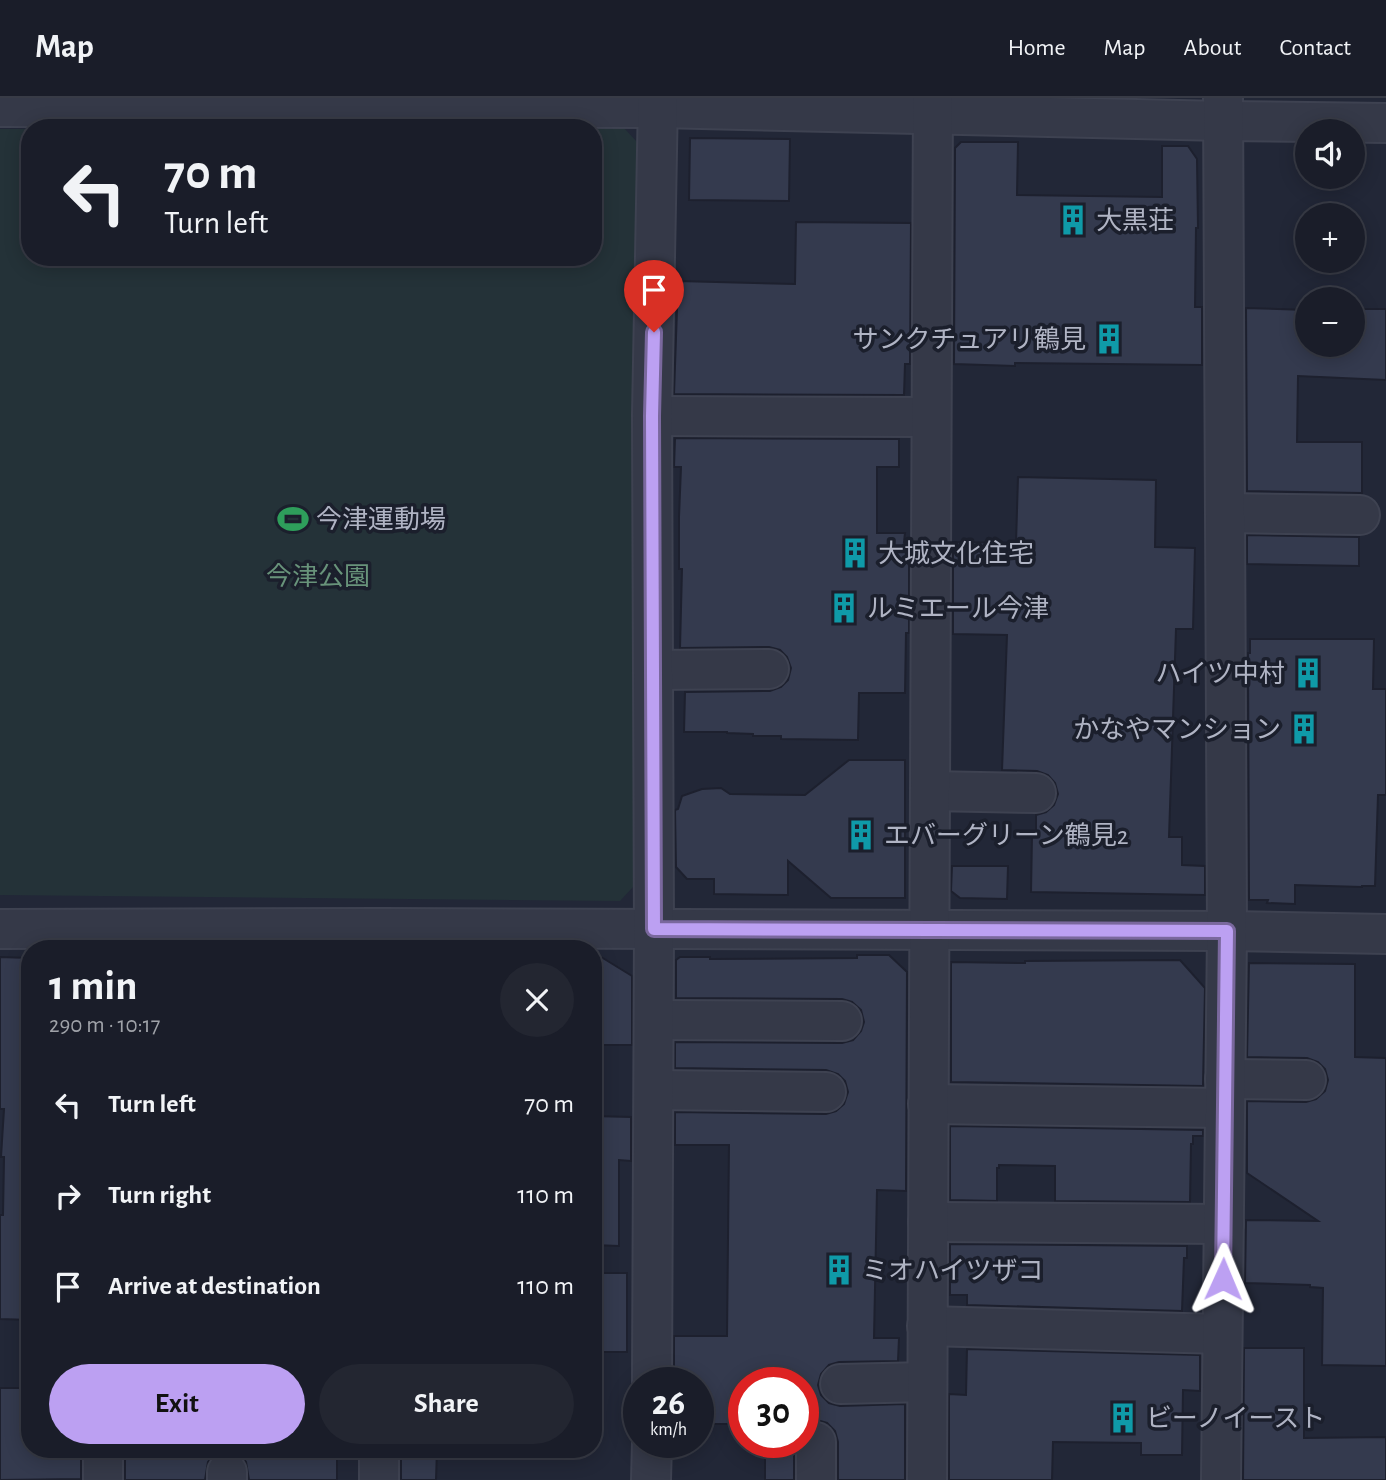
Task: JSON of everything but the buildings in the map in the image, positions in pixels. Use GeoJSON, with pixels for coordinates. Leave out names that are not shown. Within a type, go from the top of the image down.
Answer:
{"type":"FeatureCollection","features":[{"type":"Feature","properties":{"kind":"street"},"geometry":{"type":"LineString","coordinates":[[652,1367],[652,416],[659,103]]}},
{"type":"Feature","properties":{"kind":"street"},"geometry":{"type":"LineString","coordinates":[[0,107],[659,103],[933,106],[1223,110],[1386,123]]}},
{"type":"Feature","properties":{"kind":"street"},"geometry":{"type":"LineString","coordinates":[[926,1480],[933,106]]}},
{"type":"Feature","properties":{"kind":"street"},"geometry":{"type":"LineString","coordinates":[[1221,1480],[1227,931],[1223,110]]}},
{"type":"Feature","properties":{"kind":"street"},"geometry":{"type":"LineString","coordinates":[[652,416],[932,417]]}},
{"type":"Feature","properties":{"kind":"street"},"geometry":{"type":"LineString","coordinates":[[1225,513],[1360,514]]}},
{"type":"Feature","properties":{"kind":"street"},"geometry":{"type":"LineString","coordinates":[[653,670],[769,669]]}},
{"type":"Feature","properties":{"kind":"street"},"geometry":{"type":"LineString","coordinates":[[930,791],[1036,793]]}},
{"type":"Feature","properties":{"kind":"street"},"geometry":{"type":"LineString","coordinates":[[0,929],[105,939],[382,938],[654,929],[1386,934]]}},
{"type":"Feature","properties":{"kind":"street"},"geometry":{"type":"LineString","coordinates":[[654,1020],[842,1021]]}},
{"type":"Feature","properties":{"kind":"street"},"geometry":{"type":"LineString","coordinates":[[928,1104],[1225,1093],[1306,1080]]}},
{"type":"Feature","properties":{"kind":"street"},"geometry":{"type":"LineString","coordinates":[[654,1090],[826,1092]]}},
{"type":"Feature","properties":{"kind":"street"},"geometry":{"type":"LineString","coordinates":[[928,1222],[1224,1224]]}},
{"type":"Feature","properties":{"kind":"street"},"geometry":{"type":"LineString","coordinates":[[927,1326],[1222,1334]]}},
{"type":"Feature","properties":{"kind":"street"},"geometry":{"type":"LineString","coordinates":[[840,1384],[927,1382]]}},
{"type":"Feature","properties":{"kind":"street"},"geometry":{"type":"LineString","coordinates":[[103,1458],[103,1480]]}},
{"type":"Feature","properties":{"kind":"street"},"geometry":{"type":"LineString","coordinates":[[379,1458],[379,1480]]}},
{"type":"Feature","properties":{"kind":"street"},"geometry":{"type":"LineString","coordinates":[[652,1458],[652,1480]]}},
{"type":"Feature","properties":{"kind":"street"},"geometry":{"type":"LineString","coordinates":[[816,1458],[816,1480]]}},
{"type":"Feature","properties":{"kind":"green space","name":"今津公園"},"geometry":{"type":"Polygon","coordinates":[[[602,127],[623,127],[638,143],[633,887],[620,901],[0,895],[0,129],[21,129],[21,266],[602,266],[602,127]]]}},
{"type":"Feature","properties":{"kind":"place","name":"大黒荘"},"geometry":{"type":"Point","coordinates":[1073,220]}},
{"type":"Feature","properties":{"kind":"place","name":"サンクチュアリ鶴見"},"geometry":{"type":"Point","coordinates":[1109,339]}},
{"type":"Feature","properties":{"kind":"place","name":"今津運動場"},"geometry":{"type":"Point","coordinates":[293,519]}},
{"type":"Feature","properties":{"kind":"place","name":"大城文化住宅"},"geometry":{"type":"Point","coordinates":[855,553]}},
{"type":"Feature","properties":{"kind":"place","name":"ルミエール今津"},"geometry":{"type":"Point","coordinates":[844,608]}},
{"type":"Feature","properties":{"kind":"place","name":"ハイツ中村"},"geometry":{"type":"Point","coordinates":[1308,673]}},
{"type":"Feature","properties":{"kind":"place","name":"かなやマンション"},"geometry":{"type":"Point","coordinates":[1304,729]}},
{"type":"Feature","properties":{"kind":"place","name":"エバーグリーン鶴見2"},"geometry":{"type":"Point","coordinates":[861,835]}},
{"type":"Feature","properties":{"kind":"place","name":"ミオハイツザコ"},"geometry":{"type":"Point","coordinates":[839,1270]}},
{"type":"Feature","properties":{"kind":"place","name":"ビーノイースト"},"geometry":{"type":"Point","coordinates":[1123,1418]}},
{"type":"Feature","properties":{"kind":"route"},"geometry":{"type":"LineString","coordinates":[[654,332],[654,929],[1227,931],[1223,1279]]}}]}
